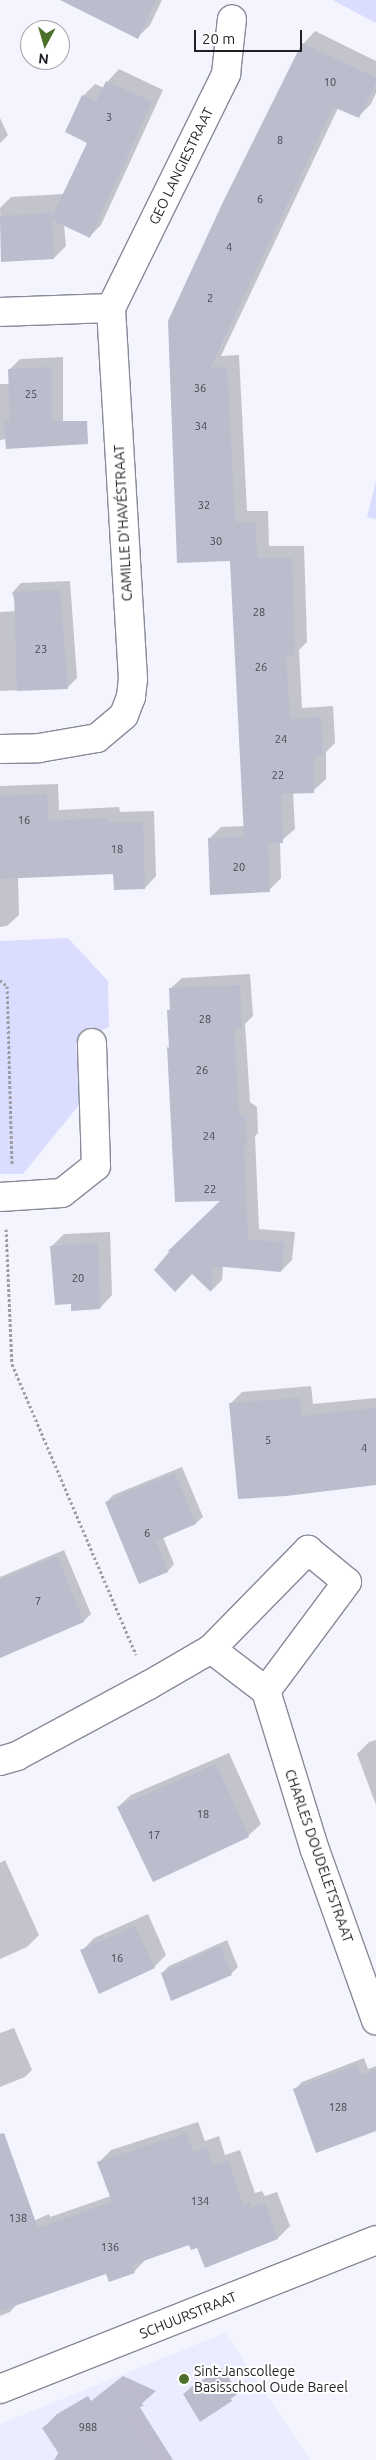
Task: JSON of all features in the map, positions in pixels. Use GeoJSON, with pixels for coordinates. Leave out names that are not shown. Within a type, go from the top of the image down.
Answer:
{"type":"FeatureCollection","features":[{"type":"Feature","properties":{"kind":"street","name":"GEO LANGIESTRAAT"},"geometry":{"type":"LineString","coordinates":[[111,308],[226,74],[232,19]]}},
{"type":"Feature","properties":{"kind":"street"},"geometry":{"type":"LineString","coordinates":[[0,312],[111,308]]}},
{"type":"Feature","properties":{"kind":"street","name":"CAMILLE D'HAVÉSTRAAT"},"geometry":{"type":"LineString","coordinates":[[0,749],[39,748],[97,738],[124,714],[131,697],[133,679],[111,308]]}},
{"type":"Feature","properties":{"kind":"street"},"geometry":{"type":"LineString","coordinates":[[7,1196],[62,1193],[96,1166],[92,1043]]}},
{"type":"Feature","properties":{"kind":"street"},"geometry":{"type":"LineString","coordinates":[[0,1762],[17,1756],[149,1686],[211,1649],[308,1550],[347,1582],[266,1691],[211,1649]]}},
{"type":"Feature","properties":{"kind":"street","name":"CHARLES DOUDELETSTRAAT"},"geometry":{"type":"LineString","coordinates":[[266,1691],[315,1850],[376,2020]]}},
{"type":"Feature","properties":{"kind":"street","name":"SCHUURSTRAAT"},"geometry":{"type":"LineString","coordinates":[[0,2389],[376,2240]]}},
{"type":"Feature","properties":{"kind":"path"},"geometry":{"type":"LineString","coordinates":[[0,980],[7,986],[7,1196],[5,1212],[12,1364],[149,1686]]}},
{"type":"Feature","properties":{"kind":"shaded area"},"geometry":{"type":"Polygon","coordinates":[[[333,0],[376,0],[376,23],[355,12],[333,0]]]}},
{"type":"Feature","properties":{"kind":"shaded area"},"geometry":{"type":"Polygon","coordinates":[[[376,481],[376,519],[367,517],[376,481]]]}},
{"type":"Feature","properties":{"kind":"shaded area"},"geometry":{"type":"Polygon","coordinates":[[[68,938],[108,981],[109,1027],[76,1042],[79,1105],[23,1174],[0,1174],[0,941],[68,938]]]}},
{"type":"Feature","properties":{"kind":"shaded area","name":"Sint-Janscollege Basisschool Oude Bareel"},"geometry":{"type":"Polygon","coordinates":[[[225,2333],[310,2460],[0,2460],[0,2424],[225,2333]]]}},
{"type":"Feature","properties":{"kind":"building"},"geometry":{"type":"Polygon","coordinates":[[[60,0],[156,0],[138,39],[60,0]]]}},
{"type":"Feature","properties":{"kind":"building"},"geometry":{"type":"Polygon","coordinates":[[[302,43],[376,78],[376,82],[359,118],[333,107],[210,368],[227,367],[235,522],[256,522],[257,558],[292,558],[295,655],[286,656],[290,719],[321,717],[323,756],[314,757],[314,793],[281,794],[283,843],[268,843],[270,892],[210,895],[208,838],[244,837],[230,561],[177,563],[168,321],[223,202],[302,43]]]}},
{"type":"Feature","properties":{"kind":"building"},"geometry":{"type":"Polygon","coordinates":[[[106,81],[152,102],[90,238],[52,220],[54,259],[1,262],[0,216],[52,213],[52,217],[87,143],[65,132],[82,95],[96,102],[106,81]]]}},
{"type":"Feature","properties":{"kind":"building"},"geometry":{"type":"Polygon","coordinates":[[[52,367],[52,421],[87,421],[88,444],[6,449],[4,421],[10,421],[8,369],[52,367]]]}},
{"type":"Feature","properties":{"kind":"building"},"geometry":{"type":"Polygon","coordinates":[[[60,590],[68,689],[17,691],[14,592],[60,590]]]}},
{"type":"Feature","properties":{"kind":"building"},"geometry":{"type":"Polygon","coordinates":[[[47,794],[48,821],[108,818],[109,823],[143,822],[145,889],[114,890],[113,874],[0,879],[0,796],[47,794]]]}},
{"type":"Feature","properties":{"kind":"building"},"geometry":{"type":"Polygon","coordinates":[[[240,985],[242,1029],[234,1029],[239,1114],[246,1118],[247,1145],[244,1145],[248,1240],[284,1242],[281,1272],[213,1266],[211,1292],[192,1274],[175,1292],[154,1270],[168,1251],[220,1201],[175,1202],[167,1047],[169,1048],[167,1010],[170,1010],[169,988],[240,985]]]}},
{"type":"Feature","properties":{"kind":"building"},"geometry":{"type":"Polygon","coordinates":[[[98,1243],[100,1309],[71,1311],[71,1304],[55,1305],[50,1246],[98,1243]]]}},
{"type":"Feature","properties":{"kind":"building"},"geometry":{"type":"Polygon","coordinates":[[[300,1398],[301,1416],[376,1408],[376,1485],[286,1496],[238,1499],[229,1403],[300,1398]]]}},
{"type":"Feature","properties":{"kind":"building"},"geometry":{"type":"Polygon","coordinates":[[[175,1473],[196,1524],[156,1541],[168,1572],[139,1584],[105,1502],[175,1473]]]}},
{"type":"Feature","properties":{"kind":"building"},"geometry":{"type":"Polygon","coordinates":[[[57,1556],[84,1622],[0,1658],[0,1580],[57,1556]]]}},
{"type":"Feature","properties":{"kind":"building"},"geometry":{"type":"Polygon","coordinates":[[[216,1764],[249,1837],[153,1882],[117,1807],[216,1764]]]}},
{"type":"Feature","properties":{"kind":"building"},"geometry":{"type":"Polygon","coordinates":[[[135,1926],[155,1968],[99,1994],[80,1950],[135,1926]]]}},
{"type":"Feature","properties":{"kind":"building"},"geometry":{"type":"Polygon","coordinates":[[[220,1946],[232,1975],[171,2001],[161,1973],[220,1946]]]}},
{"type":"Feature","properties":{"kind":"building"},"geometry":{"type":"Polygon","coordinates":[[[357,2065],[361,2075],[376,2069],[376,2131],[316,2153],[293,2089],[357,2065]]]}},
{"type":"Feature","properties":{"kind":"building"},"geometry":{"type":"Polygon","coordinates":[[[4,2133],[38,2228],[112,2202],[97,2162],[186,2133],[193,2152],[207,2148],[213,2166],[228,2161],[243,2204],[250,2202],[252,2208],[265,2203],[278,2239],[205,2268],[197,2248],[191,2250],[189,2245],[132,2265],[135,2273],[109,2282],[106,2274],[0,2311],[0,2134],[4,2133]]]}},
{"type":"Feature","properties":{"kind":"building"},"geometry":{"type":"Polygon","coordinates":[[[215,2374],[232,2401],[200,2422],[183,2394],[215,2374]]]}},
{"type":"Feature","properties":{"kind":"building"},"geometry":{"type":"Polygon","coordinates":[[[108,2389],[144,2405],[123,2417],[151,2460],[63,2460],[42,2428],[74,2409],[77,2414],[108,2389]]]}},
{"type":"Feature","properties":{"kind":"place","name":"Sint-Janscollege Basisschool Oude Bareel"},"geometry":{"type":"Point","coordinates":[184,2379]}}]}
